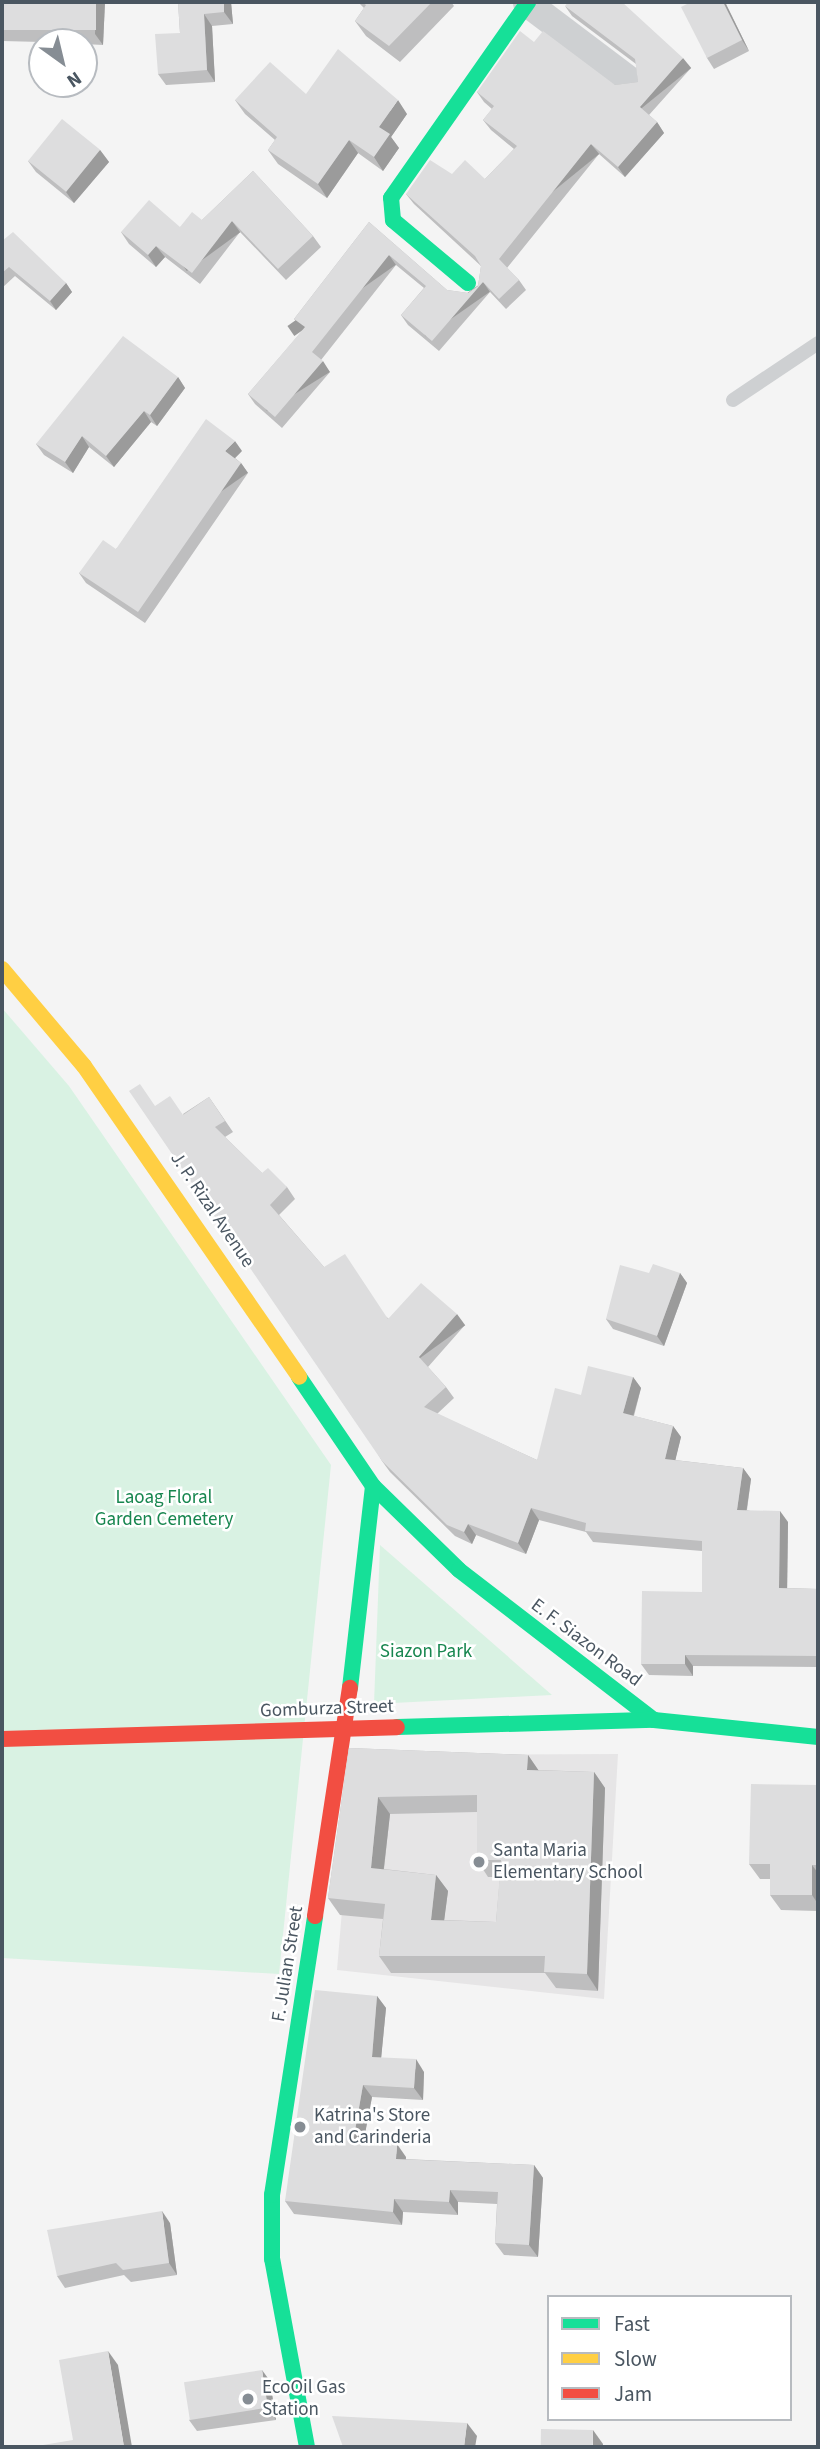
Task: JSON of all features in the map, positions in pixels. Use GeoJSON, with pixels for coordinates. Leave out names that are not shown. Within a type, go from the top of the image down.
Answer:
{"type":"FeatureCollection","features":[{"type":"Feature","properties":{"kind":"main road"},"geometry":{"type":"LineString","coordinates":[[468,283],[393,220],[391,198],[527,2]]}},
{"type":"Feature","properties":{"kind":"main road","name":"J. P. Rizal Avenue"},"geometry":{"type":"LineString","coordinates":[[2,969],[84,1066],[177,1195],[373,1486]]}},
{"type":"Feature","properties":{"kind":"main road","name":"E. F. Siazon Road"},"geometry":{"type":"LineString","coordinates":[[373,1486],[459,1570],[654,1720]]}},
{"type":"Feature","properties":{"kind":"main road","name":"F. Julian Street"},"geometry":{"type":"LineString","coordinates":[[307,2447],[272,2259],[272,2195],[343,1729],[373,1486]]}},
{"type":"Feature","properties":{"kind":"main road"},"geometry":{"type":"LineString","coordinates":[[654,1720],[818,1737]]}},
{"type":"Feature","properties":{"kind":"main road","name":"Gomburza Street"},"geometry":{"type":"LineString","coordinates":[[2,1740],[654,1720]]}},
{"type":"Feature","properties":{"kind":"street"},"geometry":{"type":"LineString","coordinates":[[527,2],[632,82]]}},
{"type":"Feature","properties":{"kind":"lane"},"geometry":{"type":"LineString","coordinates":[[733,400],[818,343]]}},
{"type":"Feature","properties":{"kind":"shaded area","name":"Santa Maria Elementary School"},"geometry":{"type":"Polygon","coordinates":[[[618,1754],[604,1999],[337,1970],[355,1755],[618,1754]]]}},
{"type":"Feature","properties":{"kind":"green space","name":"Laoag Floral Garden Cemetery"},"geometry":{"type":"Polygon","coordinates":[[[2,1008],[69,1086],[331,1465],[279,1974],[2,1958],[2,1008]]]}},
{"type":"Feature","properties":{"kind":"green space","name":"Siazon Park"},"geometry":{"type":"Polygon","coordinates":[[[380,1545],[552,1695],[374,1704],[380,1545]]]}},
{"type":"Feature","properties":{"kind":"building"},"geometry":{"type":"Polygon","coordinates":[[[2,2],[96,2],[96,28],[2,30],[2,2]]]}},
{"type":"Feature","properties":{"kind":"building"},"geometry":{"type":"Polygon","coordinates":[[[178,2],[224,2],[224,12],[204,14],[207,70],[158,74],[155,34],[180,33],[178,2]]]}},
{"type":"Feature","properties":{"kind":"building"},"geometry":{"type":"Polygon","coordinates":[[[362,2],[432,2],[389,46],[355,21],[366,5],[362,2]]]}},
{"type":"Feature","properties":{"kind":"building"},"geometry":{"type":"Polygon","coordinates":[[[568,2],[622,2],[683,58],[640,107],[657,122],[618,167],[591,144],[499,259],[519,280],[499,299],[483,282],[432,341],[401,315],[426,286],[389,255],[312,352],[323,361],[275,417],[248,394],[305,327],[294,319],[369,222],[447,290],[468,293],[478,286],[481,266],[475,256],[406,194],[430,160],[452,174],[465,160],[485,179],[517,146],[483,120],[494,106],[477,92],[520,31],[534,42],[543,31],[615,85],[638,82],[635,59],[565,6],[568,2]]]}},
{"type":"Feature","properties":{"kind":"building"},"geometry":{"type":"Polygon","coordinates":[[[691,2],[723,2],[742,40],[707,58],[681,7],[691,2]]]}},
{"type":"Feature","properties":{"kind":"building"},"geometry":{"type":"Polygon","coordinates":[[[338,49],[398,100],[379,127],[390,134],[374,157],[349,140],[318,184],[268,150],[277,137],[235,100],[270,62],[306,94],[338,49]]]}},
{"type":"Feature","properties":{"kind":"building"},"geometry":{"type":"Polygon","coordinates":[[[62,119],[100,150],[66,192],[28,161],[62,119]]]}},
{"type":"Feature","properties":{"kind":"building"},"geometry":{"type":"Polygon","coordinates":[[[253,171],[313,236],[278,269],[232,221],[192,273],[156,246],[148,255],[121,232],[149,200],[180,227],[192,212],[202,220],[253,171]]]}},
{"type":"Feature","properties":{"kind":"building"},"geometry":{"type":"Polygon","coordinates":[[[13,232],[66,283],[50,301],[9,267],[2,273],[2,241],[13,232]]]}},
{"type":"Feature","properties":{"kind":"building"},"geometry":{"type":"Polygon","coordinates":[[[123,336],[178,377],[150,415],[144,411],[106,456],[82,436],[65,462],[36,444],[123,336]]]}},
{"type":"Feature","properties":{"kind":"building"},"geometry":{"type":"Polygon","coordinates":[[[206,419],[235,441],[225,451],[241,463],[138,612],[79,573],[103,540],[116,549],[206,419]]]}},
{"type":"Feature","properties":{"kind":"building"},"geometry":{"type":"Polygon","coordinates":[[[140,1084],[155,1106],[170,1096],[183,1115],[209,1097],[225,1121],[215,1127],[262,1173],[268,1168],[287,1187],[270,1205],[324,1267],[345,1254],[388,1319],[421,1283],[457,1314],[419,1357],[446,1387],[424,1407],[537,1460],[555,1388],[581,1395],[588,1366],[633,1377],[623,1413],[673,1426],[665,1459],[743,1468],[737,1510],[780,1511],[779,1588],[818,1589],[818,1656],[685,1655],[685,1664],[641,1664],[642,1591],[702,1592],[702,1541],[585,1531],[586,1523],[531,1508],[518,1543],[468,1524],[464,1532],[447,1525],[382,1461],[129,1091],[140,1084]]]}},
{"type":"Feature","properties":{"kind":"building"},"geometry":{"type":"Polygon","coordinates":[[[653,1264],[680,1273],[657,1336],[606,1319],[620,1265],[649,1273],[653,1264]]]}},
{"type":"Feature","properties":{"kind":"building"},"geometry":{"type":"Polygon","coordinates":[[[349,1748],[528,1755],[527,1770],[594,1772],[587,1974],[544,1972],[545,1956],[379,1956],[385,1904],[328,1898],[349,1748]],[[477,1795],[378,1797],[371,1868],[436,1875],[431,1920],[496,1922],[501,1860],[477,1860],[477,1795]]]}},
{"type":"Feature","properties":{"kind":"building"},"geometry":{"type":"Polygon","coordinates":[[[751,1784],[818,1785],[818,1865],[812,1865],[812,1895],[770,1895],[770,1864],[749,1864],[751,1784]]]}},
{"type":"Feature","properties":{"kind":"building"},"geometry":{"type":"Polygon","coordinates":[[[315,1990],[377,1996],[372,2057],[416,2059],[414,2088],[363,2085],[353,2142],[397,2144],[396,2159],[534,2165],[529,2245],[495,2243],[498,2192],[450,2190],[449,2202],[394,2199],[393,2212],[285,2201],[315,1990]]]}},
{"type":"Feature","properties":{"kind":"building"},"geometry":{"type":"Polygon","coordinates":[[[162,2211],[169,2263],[123,2270],[116,2263],[57,2276],[47,2230],[162,2211]]]}},
{"type":"Feature","properties":{"kind":"building"},"geometry":{"type":"Polygon","coordinates":[[[108,2351],[124,2447],[31,2447],[73,2440],[59,2360],[108,2351]]]}},
{"type":"Feature","properties":{"kind":"building"},"geometry":{"type":"Polygon","coordinates":[[[262,2370],[268,2408],[190,2420],[184,2382],[262,2370]]]}},
{"type":"Feature","properties":{"kind":"building"},"geometry":{"type":"Polygon","coordinates":[[[332,2416],[467,2423],[464,2447],[343,2447],[332,2416]]]}},
{"type":"Feature","properties":{"kind":"building"},"geometry":{"type":"Polygon","coordinates":[[[541,2429],[593,2430],[593,2447],[541,2447],[541,2429]]]}},
{"type":"Feature","properties":{"kind":"traffic: fast"},"geometry":{"type":"LineString","coordinates":[[468,283],[393,220],[391,198],[528,2]]}},
{"type":"Feature","properties":{"kind":"traffic: fast"},"geometry":{"type":"LineString","coordinates":[[299,1377],[373,1486],[459,1570],[654,1720],[818,1737]]}},
{"type":"Feature","properties":{"kind":"traffic: fast"},"geometry":{"type":"LineString","coordinates":[[350,1688],[373,1486]]}},
{"type":"Feature","properties":{"kind":"traffic: fast"},"geometry":{"type":"LineString","coordinates":[[397,1727],[654,1720]]}},
{"type":"Feature","properties":{"kind":"traffic: fast"},"geometry":{"type":"LineString","coordinates":[[307,2447],[272,2259],[272,2195],[315,1916]]}},
{"type":"Feature","properties":{"kind":"traffic: slow"},"geometry":{"type":"LineString","coordinates":[[2,969],[84,1066],[299,1377]]}},
{"type":"Feature","properties":{"kind":"traffic: jam"},"geometry":{"type":"LineString","coordinates":[[315,1916],[350,1688]]}},
{"type":"Feature","properties":{"kind":"traffic: jam"},"geometry":{"type":"LineString","coordinates":[[2,1739],[397,1727]]}},
{"type":"Feature","properties":{"kind":"place","name":"Santa Maria Elementary School"},"geometry":{"type":"Point","coordinates":[479,1862]}},
{"type":"Feature","properties":{"kind":"place","name":"Katrina's Store and Carinderia"},"geometry":{"type":"Point","coordinates":[300,2127]}},
{"type":"Feature","properties":{"kind":"place","name":"EcoOil Gas Station"},"geometry":{"type":"Point","coordinates":[248,2399]}}]}
